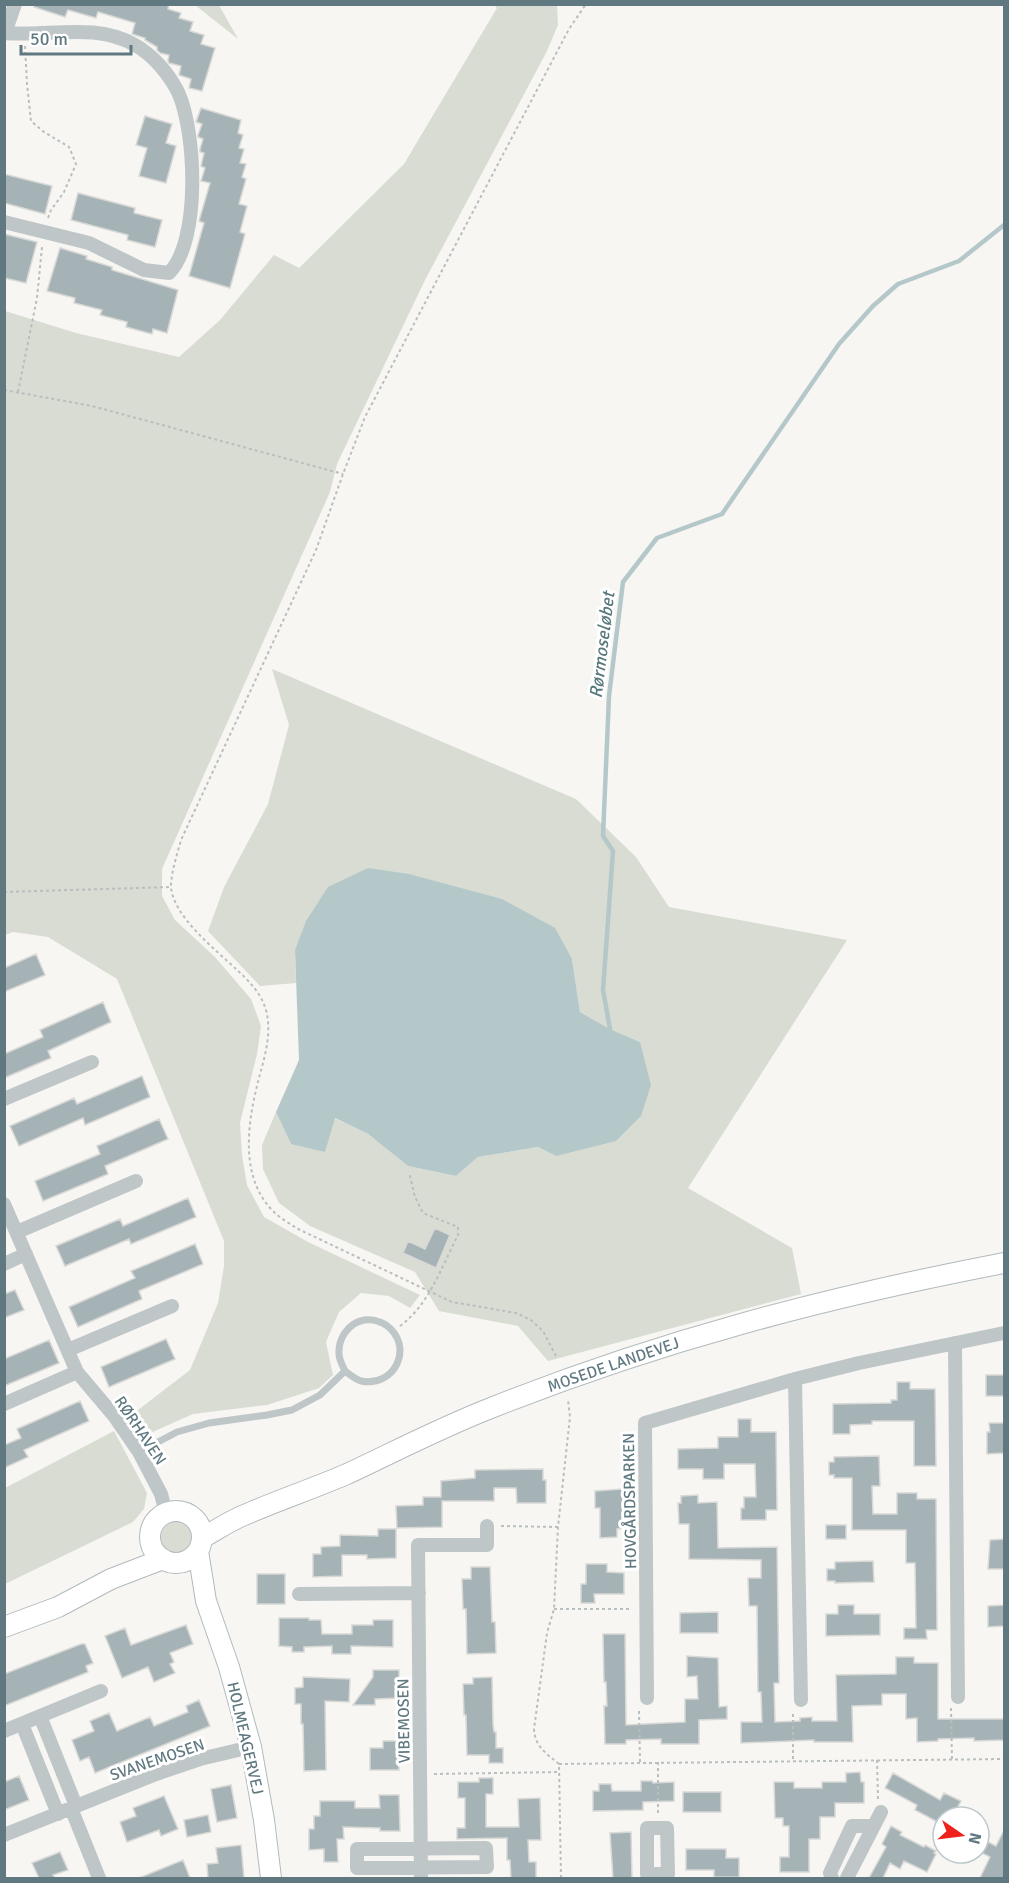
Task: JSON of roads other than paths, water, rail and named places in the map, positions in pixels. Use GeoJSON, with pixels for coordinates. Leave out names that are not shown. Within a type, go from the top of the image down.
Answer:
{"type":"FeatureCollection","features":[{"type":"Feature","properties":{"kind":"main road","name":"MOSEDE LANDEVEJ"},"geometry":{"type":"LineString","coordinates":[[200,1545],[239,1517],[328,1482],[489,1408],[590,1371],[692,1337],[795,1308],[900,1283],[1005,1263]]}},
{"type":"Feature","properties":{"kind":"main road"},"geometry":{"type":"LineString","coordinates":[[4,1627],[58,1607],[111,1578],[169,1561],[188,1560],[200,1545],[199,1524],[194,1518],[181,1512],[166,1513],[154,1525],[151,1541],[157,1554],[169,1561]]}},
{"type":"Feature","properties":{"kind":"main road","name":"MOSEDE LANDEVEJ"},"geometry":{"type":"LineString","coordinates":[[194,1518],[239,1517]]}},
{"type":"Feature","properties":{"kind":"main road"},"geometry":{"type":"LineString","coordinates":[[111,1578],[151,1541]]}},
{"type":"Feature","properties":{"kind":"main road","name":"HOLMEAGERVEJ"},"geometry":{"type":"LineString","coordinates":[[200,1545],[206,1601],[229,1667],[251,1747],[264,1820],[271,1878]]}},
{"type":"Feature","properties":{"kind":"main road","name":"HOLMEAGERVEJ"},"geometry":{"type":"LineString","coordinates":[[169,1561],[206,1601]]}},
{"type":"Feature","properties":{"kind":"street"},"geometry":{"type":"LineString","coordinates":[[4,222],[89,243],[144,270],[169,273],[176,267],[186,236],[193,192],[188,122],[177,92],[160,65],[135,45],[102,32],[5,33],[15,4]]}},
{"type":"Feature","properties":{"kind":"street"},"geometry":{"type":"LineString","coordinates":[[4,1099],[92,1062]]}},
{"type":"Feature","properties":{"kind":"street"},"geometry":{"type":"LineString","coordinates":[[17,1232],[136,1181]]}},
{"type":"Feature","properties":{"kind":"street","name":"RØRHAVEN"},"geometry":{"type":"LineString","coordinates":[[4,1204],[77,1372],[115,1417],[139,1452],[161,1494],[166,1513]]}},
{"type":"Feature","properties":{"kind":"street"},"geometry":{"type":"LineString","coordinates":[[4,1264],[26,1254]]}},
{"type":"Feature","properties":{"kind":"street"},"geometry":{"type":"LineString","coordinates":[[68,1350],[172,1306]]}},
{"type":"Feature","properties":{"kind":"street","name":"HOVGÅRDSPARKEN"},"geometry":{"type":"LineString","coordinates":[[647,1698],[645,1423],[795,1379],[955,1342],[1005,1334]]}},
{"type":"Feature","properties":{"kind":"street"},"geometry":{"type":"LineString","coordinates":[[955,1342],[958,1697]]}},
{"type":"Feature","properties":{"kind":"street"},"geometry":{"type":"LineString","coordinates":[[4,1404],[77,1372]]}},
{"type":"Feature","properties":{"kind":"street"},"geometry":{"type":"LineString","coordinates":[[795,1379],[801,1700]]}},
{"type":"Feature","properties":{"kind":"street","name":"VIBEMOSEN"},"geometry":{"type":"LineString","coordinates":[[421,1873],[418,1545],[487,1545],[487,1526]]}},
{"type":"Feature","properties":{"kind":"street"},"geometry":{"type":"LineString","coordinates":[[299,1594],[419,1593]]}},
{"type":"Feature","properties":{"kind":"street"},"geometry":{"type":"LineString","coordinates":[[4,1731],[102,1691]]}},
{"type":"Feature","properties":{"kind":"street"},"geometry":{"type":"LineString","coordinates":[[40,1716],[68,1810]]}},
{"type":"Feature","properties":{"kind":"street"},"geometry":{"type":"LineString","coordinates":[[22,1724],[68,1810],[99,1878]]}},
{"type":"Feature","properties":{"kind":"street","name":"SVANEMOSEN"},"geometry":{"type":"LineString","coordinates":[[4,1834],[156,1773],[200,1759],[251,1747]]}},
{"type":"Feature","properties":{"kind":"street"},"geometry":{"type":"LineString","coordinates":[[847,1878],[881,1812]]}},
{"type":"Feature","properties":{"kind":"street"},"geometry":{"type":"LineString","coordinates":[[832,1878],[830,1873],[852,1826],[874,1826]]}},
{"type":"Feature","properties":{"kind":"street"},"geometry":{"type":"LineString","coordinates":[[646,1828],[667,1828],[668,1874],[655,1876],[647,1874],[646,1828]]}},
{"type":"Feature","properties":{"kind":"street"},"geometry":{"type":"LineString","coordinates":[[486,1848],[487,1867],[421,1873],[357,1868],[357,1849],[486,1848]]}},
{"type":"Feature","properties":{"kind":"lane"},"geometry":{"type":"LineString","coordinates":[[364,1320],[380,1322],[393,1331],[400,1346],[399,1362],[390,1375],[375,1382],[359,1380],[345,1371],[339,1356],[340,1340],[349,1327],[364,1320]]}},
{"type":"Feature","properties":{"kind":"lane"},"geometry":{"type":"LineString","coordinates":[[139,1452],[177,1432],[209,1423],[292,1410],[320,1395],[345,1371]]}},
{"type":"Feature","properties":{"kind":"waterway","name":"Rørmoseløbet"},"geometry":{"type":"LineString","coordinates":[[610,1029],[603,990],[613,851],[603,836],[609,696],[623,582],[657,538],[722,514],[839,344],[873,306],[898,284],[959,261],[1004,225]]}}]}
